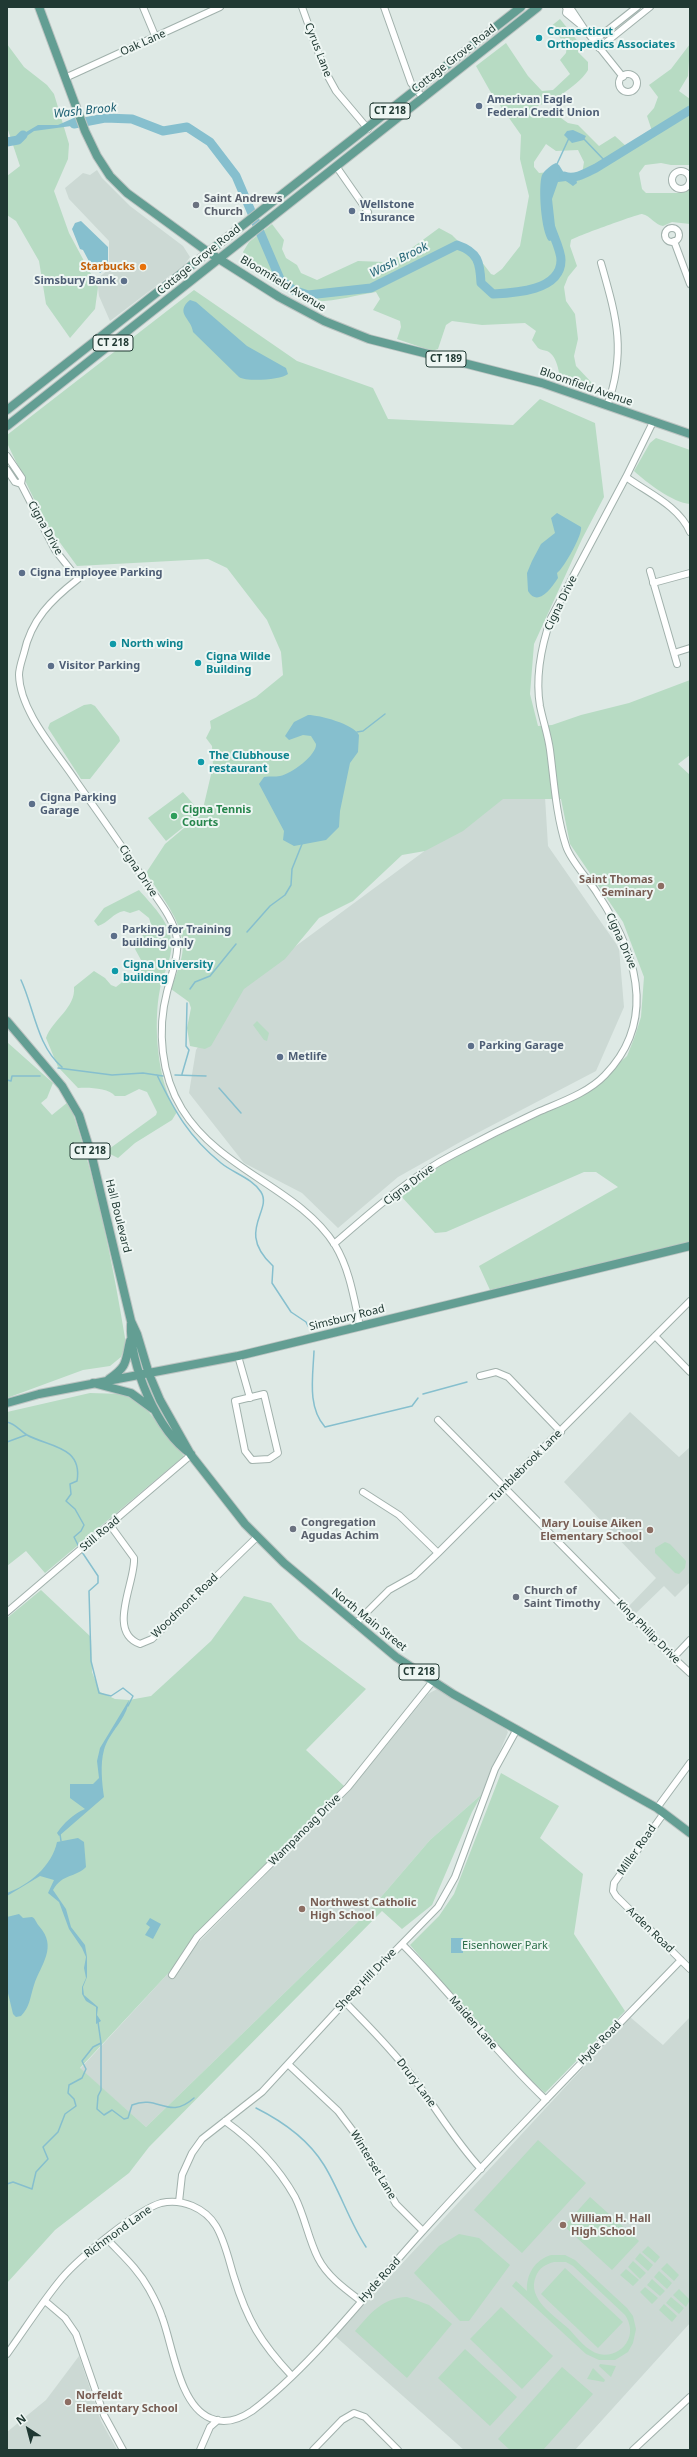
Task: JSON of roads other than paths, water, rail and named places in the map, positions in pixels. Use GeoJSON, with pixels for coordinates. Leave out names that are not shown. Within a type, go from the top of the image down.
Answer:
{"type":"FeatureCollection","features":[{"type":"Feature","properties":{"kind":"main road","name":"Bloomfield Avenue"},"geometry":{"type":"LineString","coordinates":[[39,7],[85,131],[97,156],[116,183],[150,210],[208,252],[311,314],[369,339],[494,370],[573,392],[607,406],[690,434]]}},
{"type":"Feature","properties":{"kind":"main road","name":"Cottage Grove Road"},"geometry":{"type":"LineString","coordinates":[[7,410],[249,219],[368,129],[521,7]]}},
{"type":"Feature","properties":{"kind":"main road","name":"Cottage Grove Road"},"geometry":{"type":"LineString","coordinates":[[7,426],[261,224],[538,7]]}},
{"type":"Feature","properties":{"kind":"main road"},"geometry":{"type":"LineString","coordinates":[[124,318],[127,332]]}},
{"type":"Feature","properties":{"kind":"main road","name":"Hall Boulevard"},"geometry":{"type":"LineString","coordinates":[[7,1021],[62,1086],[79,1114],[90,1151],[131,1321],[137,1334],[145,1375]]}},
{"type":"Feature","properties":{"kind":"main road","name":"Simsbury Road"},"geometry":{"type":"LineString","coordinates":[[7,1403],[92,1383],[145,1375],[238,1356],[690,1246]]}},
{"type":"Feature","properties":{"kind":"main road","name":"Hall Boulevard"},"geometry":{"type":"LineString","coordinates":[[131,1321],[130,1336],[145,1375]]}},
{"type":"Feature","properties":{"kind":"main road"},"geometry":{"type":"LineString","coordinates":[[105,1381],[125,1366],[130,1336]]}},
{"type":"Feature","properties":{"kind":"main road","name":"North Main Street"},"geometry":{"type":"LineString","coordinates":[[145,1375],[155,1411],[182,1449],[191,1455]]}},
{"type":"Feature","properties":{"kind":"main road","name":"North Main Street"},"geometry":{"type":"LineString","coordinates":[[145,1375],[191,1455],[257,1537],[355,1624],[396,1657],[433,1681],[661,1810],[690,1833]]}},
{"type":"Feature","properties":{"kind":"main road"},"geometry":{"type":"LineString","coordinates":[[92,1383],[131,1393],[144,1400],[155,1411]]}},
{"type":"Feature","properties":{"kind":"street"},"geometry":{"type":"LineString","coordinates":[[143,7],[156,38]]}},
{"type":"Feature","properties":{"kind":"street","name":"Oak Lane"},"geometry":{"type":"LineString","coordinates":[[65,78],[156,38],[220,7]]}},
{"type":"Feature","properties":{"kind":"street","name":"Cyrus Lane"},"geometry":{"type":"LineString","coordinates":[[302,7],[325,71],[336,91],[368,129]]}},
{"type":"Feature","properties":{"kind":"street"},"geometry":{"type":"LineString","coordinates":[[384,7],[412,83],[423,98]]}},
{"type":"Feature","properties":{"kind":"street"},"geometry":{"type":"LineString","coordinates":[[567,7],[566,13],[583,27],[623,77]]}},
{"type":"Feature","properties":{"kind":"street"},"geometry":{"type":"LineString","coordinates":[[594,41],[637,7]]}},
{"type":"Feature","properties":{"kind":"street"},"geometry":{"type":"LineString","coordinates":[[599,48],[650,7]]}},
{"type":"Feature","properties":{"kind":"street"},"geometry":{"type":"LineString","coordinates":[[336,166],[368,212]]}},
{"type":"Feature","properties":{"kind":"street"},"geometry":{"type":"LineString","coordinates":[[674,241],[688,270],[690,284]]}},
{"type":"Feature","properties":{"kind":"street"},"geometry":{"type":"LineString","coordinates":[[601,263],[616,317],[618,337],[615,375],[607,406]]}},
{"type":"Feature","properties":{"kind":"street","name":"Cigna Drive"},"geometry":{"type":"LineString","coordinates":[[334,1244],[419,1176],[443,1160],[592,1085],[617,1062],[630,1040],[637,1007],[636,975],[628,951],[599,895],[566,848],[555,795],[548,737],[538,691],[543,644],[551,618],[626,477],[653,422]]}},
{"type":"Feature","properties":{"kind":"street","name":"Cigna Drive"},"geometry":{"type":"LineString","coordinates":[[7,456],[22,478],[21,484],[55,550],[78,579],[53,598],[31,630],[19,676],[26,702],[44,736],[137,868],[172,924],[177,939],[177,952],[164,1005],[162,1038],[166,1067],[175,1093],[188,1119],[203,1136],[222,1154],[308,1214],[334,1244],[348,1276],[360,1326]]}},
{"type":"Feature","properties":{"kind":"street","name":"Cigna Drive"},"geometry":{"type":"LineString","coordinates":[[7,470],[15,482],[21,484]]}},
{"type":"Feature","properties":{"kind":"street"},"geometry":{"type":"LineString","coordinates":[[626,477],[671,508],[685,522],[690,532]]}},
{"type":"Feature","properties":{"kind":"street"},"geometry":{"type":"LineString","coordinates":[[650,571],[678,664]]}},
{"type":"Feature","properties":{"kind":"street"},"geometry":{"type":"LineString","coordinates":[[653,583],[690,573]]}},
{"type":"Feature","properties":{"kind":"street"},"geometry":{"type":"LineString","coordinates":[[674,653],[690,648]]}},
{"type":"Feature","properties":{"kind":"street","name":"Tumblebrook Lane"},"geometry":{"type":"LineString","coordinates":[[355,1624],[389,1590],[414,1576],[438,1554],[690,1301]]}},
{"type":"Feature","properties":{"kind":"street"},"geometry":{"type":"LineString","coordinates":[[655,1336],[690,1372]]}},
{"type":"Feature","properties":{"kind":"street"},"geometry":{"type":"LineString","coordinates":[[238,1356],[250,1398]]}},
{"type":"Feature","properties":{"kind":"street"},"geometry":{"type":"LineString","coordinates":[[480,1376],[496,1372],[508,1377],[561,1432]]}},
{"type":"Feature","properties":{"kind":"street"},"geometry":{"type":"LineString","coordinates":[[264,1394],[278,1454],[258,1461],[252,1460],[245,1451],[235,1401],[250,1398],[264,1394]]}},
{"type":"Feature","properties":{"kind":"street","name":"King Philip Drive"},"geometry":{"type":"LineString","coordinates":[[438,1420],[673,1658],[690,1673]]}},
{"type":"Feature","properties":{"kind":"street","name":"Still Road"},"geometry":{"type":"LineString","coordinates":[[7,1612],[110,1526],[191,1455]]}},
{"type":"Feature","properties":{"kind":"street"},"geometry":{"type":"LineString","coordinates":[[363,1492],[399,1515],[438,1554]]}},
{"type":"Feature","properties":{"kind":"street","name":"Woodmont Road"},"geometry":{"type":"LineString","coordinates":[[110,1526],[134,1558],[124,1611],[124,1623],[131,1638],[140,1644],[152,1639],[257,1537]]}},
{"type":"Feature","properties":{"kind":"street"},"geometry":{"type":"LineString","coordinates":[[673,1658],[690,1640]]}},
{"type":"Feature","properties":{"kind":"street","name":"Wampanoag Drive"},"geometry":{"type":"LineString","coordinates":[[172,1975],[197,1937],[348,1787],[433,1681]]}},
{"type":"Feature","properties":{"kind":"street","name":"Sheep Hill Drive"},"geometry":{"type":"LineString","coordinates":[[178,2202],[182,2175],[192,2153],[207,2134],[262,2092],[345,2002],[430,1916],[448,1893],[495,1769],[517,1729]]}},
{"type":"Feature","properties":{"kind":"street","name":"Miller Road"},"geometry":{"type":"LineString","coordinates":[[612,1889],[614,1883],[690,1763]]}},
{"type":"Feature","properties":{"kind":"street","name":"Arden Road"},"geometry":{"type":"LineString","coordinates":[[612,1889],[616,1896],[690,1969]]}},
{"type":"Feature","properties":{"kind":"street","name":"Maiden Lane"},"geometry":{"type":"LineString","coordinates":[[402,1944],[440,1983],[492,2046],[546,2100]]}},
{"type":"Feature","properties":{"kind":"street","name":"Hyde Road"},"geometry":{"type":"LineString","coordinates":[[218,2420],[234,2420],[243,2416],[291,2375],[361,2301],[423,2231],[481,2169],[681,1960]]}},
{"type":"Feature","properties":{"kind":"street","name":"Drury Lane"},"geometry":{"type":"LineString","coordinates":[[345,2002],[389,2047],[434,2106],[456,2142],[481,2169]]}},
{"type":"Feature","properties":{"kind":"street","name":"Winterset Lane"},"geometry":{"type":"LineString","coordinates":[[288,2065],[324,2096],[338,2111],[356,2135],[396,2204],[423,2231]]}},
{"type":"Feature","properties":{"kind":"street"},"geometry":{"type":"LineString","coordinates":[[224,2121],[250,2142],[279,2172],[297,2203],[321,2263],[335,2280],[361,2301]]}},
{"type":"Feature","properties":{"kind":"street","name":"Richmond Lane"},"geometry":{"type":"LineString","coordinates":[[7,2354],[68,2272],[107,2239],[155,2206],[178,2202],[202,2210],[217,2226],[250,2322],[269,2352],[291,2375]]}},
{"type":"Feature","properties":{"kind":"street"},"geometry":{"type":"LineString","coordinates":[[107,2239],[139,2272],[150,2291],[162,2316],[180,2376],[190,2397],[208,2417],[218,2420]]}},
{"type":"Feature","properties":{"kind":"street"},"geometry":{"type":"LineString","coordinates":[[45,2301],[65,2318],[76,2334],[104,2415],[123,2450]]}},
{"type":"Feature","properties":{"kind":"street"},"geometry":{"type":"LineString","coordinates":[[634,2450],[690,2398]]}},
{"type":"Feature","properties":{"kind":"street"},"geometry":{"type":"LineString","coordinates":[[313,2450],[342,2420],[354,2413],[365,2417],[398,2450]]}},
{"type":"Feature","properties":{"kind":"street"},"geometry":{"type":"LineString","coordinates":[[200,2450],[210,2427],[218,2420]]}},
{"type":"Feature","properties":{"kind":"water"},"geometry":{"type":"Polygon","coordinates":[[[76,117],[79,125],[34,131],[18,142],[7,140],[7,137],[16,138],[38,125],[58,125],[76,117]]]}},
{"type":"Feature","properties":{"kind":"water"},"geometry":{"type":"Polygon","coordinates":[[[573,130],[586,136],[584,140],[572,143],[564,135],[567,131],[573,130]]]}},
{"type":"Feature","properties":{"kind":"water"},"geometry":{"type":"Polygon","coordinates":[[[556,163],[564,173],[575,174],[577,183],[573,186],[566,181],[558,182],[552,199],[556,235],[553,240],[549,241],[546,236],[542,219],[540,189],[542,175],[550,166],[556,163]]]}},
{"type":"Feature","properties":{"kind":"water"},"geometry":{"type":"Polygon","coordinates":[[[81,221],[108,247],[108,267],[100,273],[95,267],[92,267],[83,250],[80,249],[72,229],[75,223],[81,221]]]}},
{"type":"Feature","properties":{"kind":"water"},"geometry":{"type":"Polygon","coordinates":[[[190,300],[196,302],[247,346],[286,368],[288,374],[278,378],[264,380],[243,379],[239,377],[193,332],[184,312],[185,305],[190,300]]]}},
{"type":"Feature","properties":{"kind":"water"},"geometry":{"type":"Polygon","coordinates":[[[557,513],[581,527],[581,531],[564,565],[557,573],[558,578],[549,591],[540,597],[532,596],[528,591],[527,573],[541,544],[555,533],[551,518],[557,513]]]}},
{"type":"Feature","properties":{"kind":"water"},"geometry":{"type":"Polygon","coordinates":[[[308,715],[336,721],[356,731],[359,735],[358,752],[350,763],[340,811],[339,827],[326,840],[294,846],[283,840],[284,831],[259,784],[264,777],[285,775],[296,768],[312,753],[316,744],[311,736],[303,735],[289,740],[285,736],[294,722],[308,715]]]}},
{"type":"Feature","properties":{"kind":"water"},"geometry":{"type":"Polygon","coordinates":[[[129,1700],[128,1707],[122,1719],[106,1743],[104,1750],[102,1780],[104,1797],[59,1836],[57,1833],[66,1822],[77,1813],[85,1809],[70,1798],[70,1784],[93,1784],[99,1778],[97,1761],[100,1748],[129,1700]]]}},
{"type":"Feature","properties":{"kind":"water"},"geometry":{"type":"Polygon","coordinates":[[[78,1838],[84,1842],[86,1867],[78,1873],[65,1878],[53,1890],[66,1909],[71,1927],[85,1945],[87,1957],[87,1977],[83,1987],[84,1995],[98,2007],[97,2015],[101,2021],[96,2024],[96,2007],[86,2001],[82,1994],[82,1987],[86,1978],[84,1968],[86,1957],[82,1948],[69,1929],[59,1902],[48,1893],[54,1880],[40,1876],[7,1896],[7,1893],[31,1880],[45,1867],[57,1842],[78,1838]]]}},
{"type":"Feature","properties":{"kind":"water"},"geometry":{"type":"Polygon","coordinates":[[[19,1914],[23,1918],[32,1917],[34,1919],[45,1934],[48,1948],[28,2005],[21,2016],[16,2017],[13,2014],[7,1989],[7,1917],[19,1914]]]}},
{"type":"Feature","properties":{"kind":"water"},"geometry":{"type":"Polygon","coordinates":[[[150,1918],[161,1924],[153,1939],[145,1935],[150,1927],[146,1924],[150,1918]]]}},
{"type":"Feature","properties":{"kind":"water"},"geometry":{"type":"Polygon","coordinates":[[[451,1938],[463,1938],[463,1953],[451,1953],[451,1938]]]}},
{"type":"Feature","properties":{"kind":"waterway","name":"Wash Brook"},"geometry":{"type":"LineString","coordinates":[[564,176],[576,177],[596,168],[690,110]]}},
{"type":"Feature","properties":{"kind":"waterway","name":"Wash Brook"},"geometry":{"type":"LineString","coordinates":[[74,124],[105,118],[132,119],[163,131],[187,127],[210,142],[236,176],[280,279],[293,290],[308,295],[371,288],[457,245],[474,255],[479,264],[481,283],[493,294],[512,293],[535,288],[545,284],[553,278],[559,270],[561,256],[551,228]]}},
{"type":"Feature","properties":{"kind":"waterway","name":"Wash Brook"},"geometry":{"type":"LineString","coordinates":[[7,142],[18,140],[23,135]]}},
{"type":"Feature","properties":{"kind":"waterway"},"geometry":{"type":"LineString","coordinates":[[557,164],[569,138]]}},
{"type":"Feature","properties":{"kind":"waterway"},"geometry":{"type":"LineString","coordinates":[[583,138],[606,162]]}},
{"type":"Feature","properties":{"kind":"waterway"},"geometry":{"type":"LineString","coordinates":[[357,732],[363,731],[385,714]]}},
{"type":"Feature","properties":{"kind":"waterway"},"geometry":{"type":"LineString","coordinates":[[247,932],[270,906],[285,895],[291,885],[292,869],[302,844]]}},
{"type":"Feature","properties":{"kind":"waterway"},"geometry":{"type":"LineString","coordinates":[[190,989],[195,982],[210,976],[236,944]]}},
{"type":"Feature","properties":{"kind":"waterway"},"geometry":{"type":"LineString","coordinates":[[21,980],[41,1038],[54,1058],[62,1067]]}},
{"type":"Feature","properties":{"kind":"waterway"},"geometry":{"type":"LineString","coordinates":[[182,1074],[189,1050],[186,1046],[187,1003]]}},
{"type":"Feature","properties":{"kind":"waterway"},"geometry":{"type":"LineString","coordinates":[[58,1068],[112,1075],[143,1073],[163,1076]]}},
{"type":"Feature","properties":{"kind":"waterway"},"geometry":{"type":"LineString","coordinates":[[157,1075],[170,1101],[191,1133],[221,1163],[248,1179],[261,1192],[263,1207],[257,1223],[257,1242],[262,1254],[273,1266],[272,1283],[291,1312],[306,1322],[308,1326]]}},
{"type":"Feature","properties":{"kind":"waterway"},"geometry":{"type":"LineString","coordinates":[[175,1075],[206,1076]]}},
{"type":"Feature","properties":{"kind":"waterway"},"geometry":{"type":"LineString","coordinates":[[7,1080],[11,1081],[12,1076],[40,1076]]}},
{"type":"Feature","properties":{"kind":"waterway"},"geometry":{"type":"LineString","coordinates":[[219,1088],[241,1113]]}},
{"type":"Feature","properties":{"kind":"waterway"},"geometry":{"type":"LineString","coordinates":[[314,1351],[312,1381],[313,1401],[319,1419],[325,1427],[412,1406],[418,1398]]}},
{"type":"Feature","properties":{"kind":"waterway"},"geometry":{"type":"LineString","coordinates":[[423,1394],[467,1382]]}},
{"type":"Feature","properties":{"kind":"waterway"},"geometry":{"type":"LineString","coordinates":[[7,1422],[13,1424],[27,1435],[62,1449],[70,1454],[75,1461],[77,1481],[70,1484],[71,1494],[66,1501],[75,1509],[84,1525],[81,1531],[74,1537],[80,1549]]}},
{"type":"Feature","properties":{"kind":"waterway"},"geometry":{"type":"LineString","coordinates":[[7,1442],[26,1435]]}},
{"type":"Feature","properties":{"kind":"waterway"},"geometry":{"type":"LineString","coordinates":[[82,1552],[98,1576],[98,1583],[89,1591],[91,1661],[99,1693],[111,1696],[123,1688],[133,1696],[128,1706]]}},
{"type":"Feature","properties":{"kind":"waterway"},"geometry":{"type":"LineString","coordinates":[[60,1834],[61,1841]]}},
{"type":"Feature","properties":{"kind":"waterway"},"geometry":{"type":"LineString","coordinates":[[7,2184],[13,2182],[32,2189],[36,2172],[48,2159],[43,2147],[58,2132],[65,2114],[76,2106],[74,2099],[68,2093],[69,2085],[82,2078],[86,2069],[82,2061],[93,2047],[101,2043],[98,2022]]}},
{"type":"Feature","properties":{"kind":"waterway"},"geometry":{"type":"LineString","coordinates":[[101,2043],[101,2090],[98,2096],[97,2109],[104,2115],[112,2110],[124,2119],[128,2118],[132,2105],[141,2102],[177,2107],[194,2098]]}},
{"type":"Feature","properties":{"kind":"waterway"},"geometry":{"type":"LineString","coordinates":[[256,2108],[285,2125],[302,2139],[318,2156],[330,2175],[366,2247]]}},
{"type":"Feature","properties":{"kind":"place","name":"Connecticut Orthopedics Associates"},"geometry":{"type":"Point","coordinates":[539,38]}},
{"type":"Feature","properties":{"kind":"place","name":"Amerivan Eagle Federal Credit Union"},"geometry":{"type":"Point","coordinates":[479,106]}},
{"type":"Feature","properties":{"kind":"place","name":"Saint Andrews Church"},"geometry":{"type":"Point","coordinates":[196,205]}},
{"type":"Feature","properties":{"kind":"place","name":"Wellstone Insurance"},"geometry":{"type":"Point","coordinates":[352,211]}},
{"type":"Feature","properties":{"kind":"place","name":"Starbucks"},"geometry":{"type":"Point","coordinates":[143,267]}},
{"type":"Feature","properties":{"kind":"place","name":"Simsbury Bank"},"geometry":{"type":"Point","coordinates":[124,281]}},
{"type":"Feature","properties":{"kind":"place","name":"Cigna Employee Parking"},"geometry":{"type":"Point","coordinates":[22,573]}},
{"type":"Feature","properties":{"kind":"place","name":"North wing"},"geometry":{"type":"Point","coordinates":[113,644]}},
{"type":"Feature","properties":{"kind":"place","name":"Cigna Wilde Building"},"geometry":{"type":"Point","coordinates":[198,663]}},
{"type":"Feature","properties":{"kind":"place","name":"Visitor Parking"},"geometry":{"type":"Point","coordinates":[51,666]}},
{"type":"Feature","properties":{"kind":"place","name":"The Clubhouse restaurant"},"geometry":{"type":"Point","coordinates":[201,762]}},
{"type":"Feature","properties":{"kind":"place","name":"Cigna Parking Garage"},"geometry":{"type":"Point","coordinates":[32,804]}},
{"type":"Feature","properties":{"kind":"place","name":"Cigna Tennis Courts"},"geometry":{"type":"Point","coordinates":[174,816]}},
{"type":"Feature","properties":{"kind":"place","name":"Saint Thomas Seminary"},"geometry":{"type":"Point","coordinates":[661,886]}},
{"type":"Feature","properties":{"kind":"place","name":"Parking for Training building only"},"geometry":{"type":"Point","coordinates":[114,936]}},
{"type":"Feature","properties":{"kind":"place","name":"Cigna University building"},"geometry":{"type":"Point","coordinates":[115,971]}},
{"type":"Feature","properties":{"kind":"place","name":"Parking Garage"},"geometry":{"type":"Point","coordinates":[471,1046]}},
{"type":"Feature","properties":{"kind":"place","name":"Metlife"},"geometry":{"type":"Point","coordinates":[280,1057]}},
{"type":"Feature","properties":{"kind":"place","name":"Congregation Agudas Achim"},"geometry":{"type":"Point","coordinates":[293,1529]}},
{"type":"Feature","properties":{"kind":"place","name":"Mary Louise Aiken Elementary School"},"geometry":{"type":"Point","coordinates":[650,1530]}},
{"type":"Feature","properties":{"kind":"place","name":"Church of Saint Timothy"},"geometry":{"type":"Point","coordinates":[516,1597]}},
{"type":"Feature","properties":{"kind":"place","name":"Northwest Catholic High School"},"geometry":{"type":"Point","coordinates":[302,1909]}},
{"type":"Feature","properties":{"kind":"place","name":"William H. Hall High School"},"geometry":{"type":"Point","coordinates":[563,2225]}},
{"type":"Feature","properties":{"kind":"place","name":"Norfeldt Elementary School"},"geometry":{"type":"Point","coordinates":[68,2402]}},
{"type":"Feature","properties":{"kind":"park label","name":"Eisenhower Park"},"geometry":{"type":"Point","coordinates":[505,1946]}}]}
